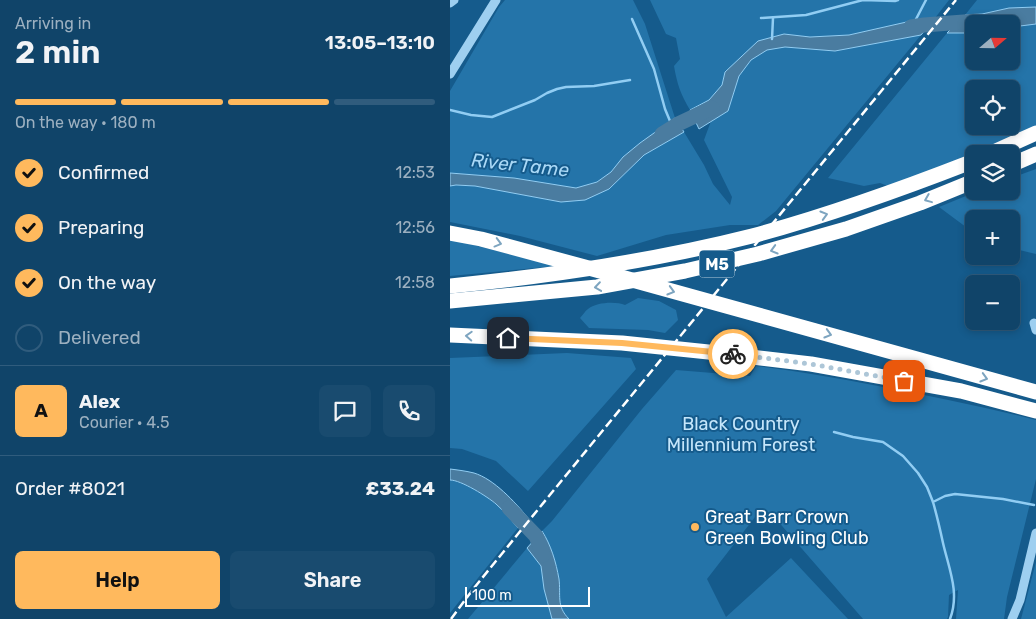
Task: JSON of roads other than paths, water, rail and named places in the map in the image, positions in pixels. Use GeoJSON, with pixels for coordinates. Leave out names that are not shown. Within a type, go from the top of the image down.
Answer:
{"type":"FeatureCollection","features":[{"type":"Feature","properties":{"kind":"highway"},"geometry":{"type":"LineString","coordinates":[[1009,145],[1036,133]]}},
{"type":"Feature","properties":{"kind":"highway"},"geometry":{"type":"LineString","coordinates":[[1020,161],[1036,154]]}},
{"type":"Feature","properties":{"kind":"highway","name":"M5"},"geometry":{"type":"LineString","coordinates":[[450,286],[522,279],[584,270],[752,236],[840,210],[965,164]]}},
{"type":"Feature","properties":{"kind":"highway","name":"M5"},"geometry":{"type":"LineString","coordinates":[[450,302],[596,287],[685,271],[758,254],[846,229],[965,185]]}},
{"type":"Feature","properties":{"kind":"highway","name":"M5"},"geometry":{"type":"LineString","coordinates":[[450,233],[481,239],[1036,392]]}},
{"type":"Feature","properties":{"kind":"highway"},"geometry":{"type":"LineString","coordinates":[[450,335],[622,343],[802,363],[961,391],[1036,411]]}},
{"type":"Feature","properties":{"kind":"street"},"geometry":{"type":"LineString","coordinates":[[450,3],[454,0]]}},
{"type":"Feature","properties":{"kind":"street"},"geometry":{"type":"LineString","coordinates":[[450,74],[496,0]]}},
{"type":"Feature","properties":{"kind":"street"},"geometry":{"type":"LineString","coordinates":[[1012,619],[1020,600],[1036,533]]}},
{"type":"Feature","properties":{"kind":"waterway"},"geometry":{"type":"LineString","coordinates":[[761,18],[806,15],[863,0],[898,0]]}},
{"type":"Feature","properties":{"kind":"waterway"},"geometry":{"type":"LineString","coordinates":[[914,23],[926,0]]}},
{"type":"Feature","properties":{"kind":"waterway"},"geometry":{"type":"LineString","coordinates":[[772,39],[773,18]]}},
{"type":"Feature","properties":{"kind":"waterway"},"geometry":{"type":"LineString","coordinates":[[632,19],[654,69],[670,121]]}},
{"type":"Feature","properties":{"kind":"waterway","name":"River Tame"},"geometry":{"type":"LineString","coordinates":[[911,27],[965,22]]}},
{"type":"Feature","properties":{"kind":"waterway"},"geometry":{"type":"LineString","coordinates":[[450,110],[492,117],[557,89],[594,86],[630,80]]}},
{"type":"Feature","properties":{"kind":"waterway","name":"River Tame"},"geometry":{"type":"LineString","coordinates":[[662,134],[712,108]]}},
{"type":"Feature","properties":{"kind":"waterway"},"geometry":{"type":"LineString","coordinates":[[834,432],[883,442],[903,456],[918,473],[927,487],[933,502]]}},
{"type":"Feature","properties":{"kind":"waterway"},"geometry":{"type":"LineString","coordinates":[[950,619],[953,609],[954,590],[933,502],[945,496],[955,494],[1003,499],[1034,505]]}},
{"type":"Feature","properties":{"kind":"waterway","name":"River Tame"},"geometry":{"type":"LineString","coordinates":[[509,508],[536,536],[543,555]]}},
{"type":"Feature","properties":{"kind":"railway"},"geometry":{"type":"LineString","coordinates":[[451,619],[540,507],[956,0]]}},
{"type":"Feature","properties":{"kind":"place","name":"Great Barr Crown Green Bowling Club"},"geometry":{"type":"Point","coordinates":[695,527]}},
{"type":"Feature","properties":{"kind":"park label","name":"Black Country Millennium Forest"},"geometry":{"type":"Point","coordinates":[741,434]}}]}
